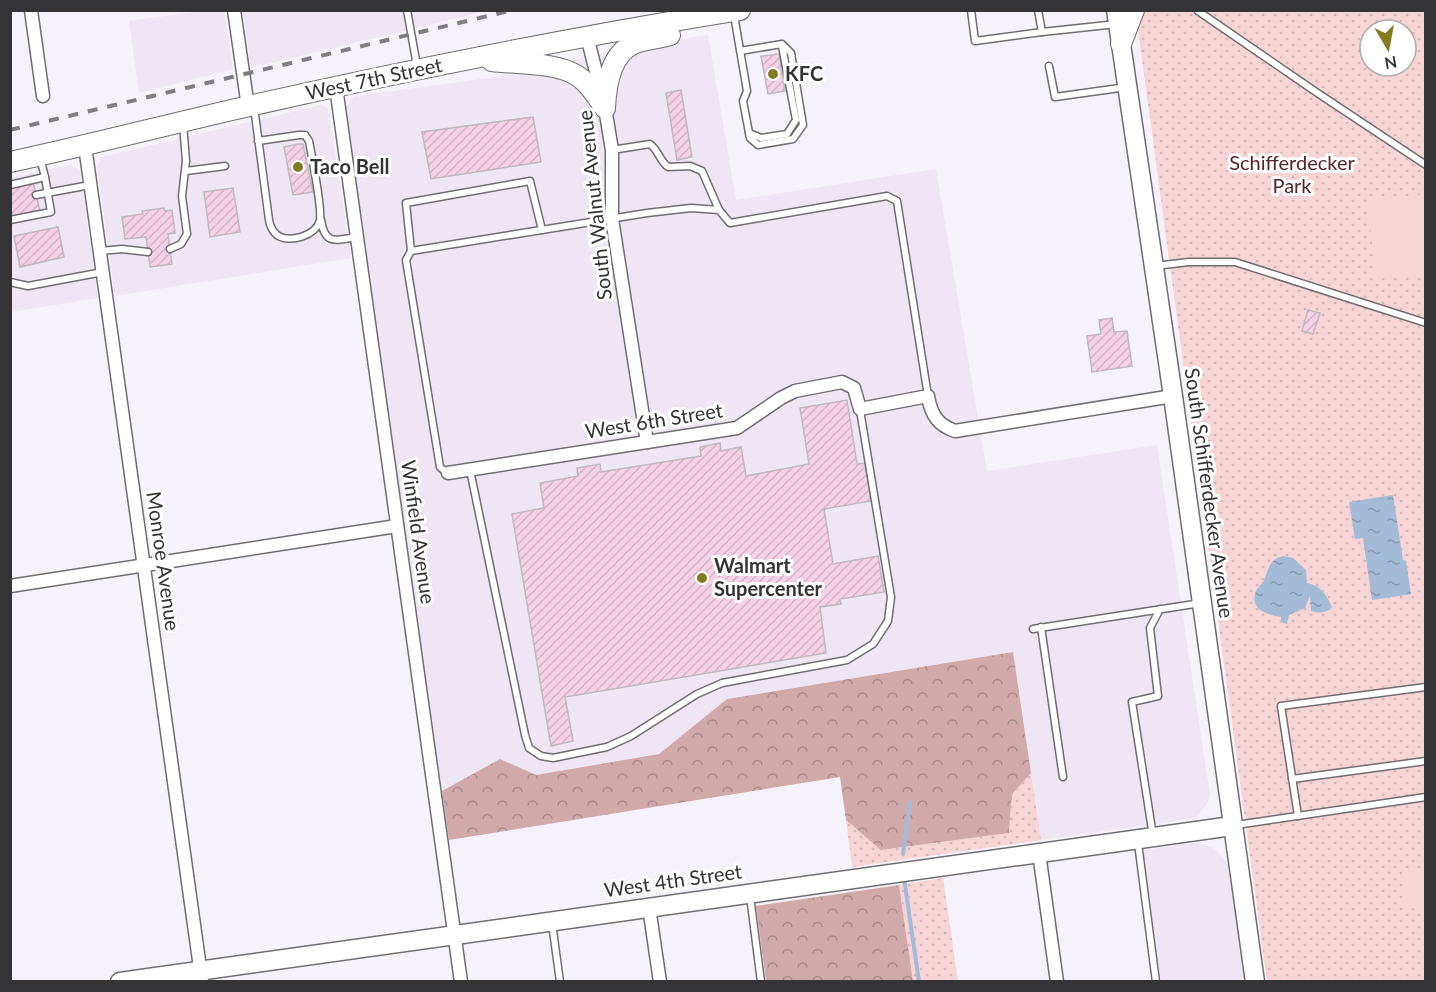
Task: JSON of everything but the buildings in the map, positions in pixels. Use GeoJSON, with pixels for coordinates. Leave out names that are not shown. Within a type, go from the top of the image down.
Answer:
{"type":"FeatureCollection","features":[{"type":"Feature","properties":{"kind":"main road"},"geometry":{"type":"LineString","coordinates":[[1121,45],[1134,10]]}},
{"type":"Feature","properties":{"kind":"main road","name":"West 7th Street"},"geometry":{"type":"LineString","coordinates":[[10,162],[471,58],[737,11]]}},
{"type":"Feature","properties":{"kind":"main road"},"geometry":{"type":"LineString","coordinates":[[604,108],[606,86],[611,72],[616,61],[630,45],[667,36],[681,30],[697,18]]}},
{"type":"Feature","properties":{"kind":"main road"},"geometry":{"type":"LineString","coordinates":[[471,58],[561,68],[576,75],[587,84],[604,108]]}},
{"type":"Feature","properties":{"kind":"street"},"geometry":{"type":"LineString","coordinates":[[31,10],[43,96]]}},
{"type":"Feature","properties":{"kind":"street"},"geometry":{"type":"LineString","coordinates":[[234,10],[251,106]]}},
{"type":"Feature","properties":{"kind":"street","name":"South Schifferdecker Avenue"},"geometry":{"type":"LineString","coordinates":[[1117,17],[1155,266],[1254,981]]}},
{"type":"Feature","properties":{"kind":"street","name":"South Walnut Avenue"},"geometry":{"type":"LineString","coordinates":[[587,36],[612,150],[612,219],[647,442]]}},
{"type":"Feature","properties":{"kind":"street","name":"Winfield Avenue"},"geometry":{"type":"LineString","coordinates":[[336,87],[461,981]]}},
{"type":"Feature","properties":{"kind":"street","name":"Monroe Avenue"},"geometry":{"type":"LineString","coordinates":[[85,146],[201,976]]}},
{"type":"Feature","properties":{"kind":"street","name":"West 6th Street"},"geometry":{"type":"LineString","coordinates":[[448,473],[737,428],[795,391],[842,382],[854,388],[860,409]]}},
{"type":"Feature","properties":{"kind":"street"},"geometry":{"type":"LineString","coordinates":[[860,409],[928,396],[934,418],[942,426],[955,431],[1173,396]]}},
{"type":"Feature","properties":{"kind":"street"},"geometry":{"type":"LineString","coordinates":[[10,586],[397,526]]}},
{"type":"Feature","properties":{"kind":"street","name":"West 4th Street"},"geometry":{"type":"LineString","coordinates":[[120,981],[201,976],[455,935],[1232,826]]}},
{"type":"Feature","properties":{"kind":"street"},"geometry":{"type":"LineString","coordinates":[[1039,853],[1057,981]]}},
{"type":"Feature","properties":{"kind":"street"},"geometry":{"type":"LineString","coordinates":[[649,907],[660,981]]}},
{"type":"Feature","properties":{"kind":"lane"},"geometry":{"type":"LineString","coordinates":[[406,10],[417,70]]}},
{"type":"Feature","properties":{"kind":"lane"},"geometry":{"type":"LineString","coordinates":[[971,10],[975,41],[1042,32],[1117,17]]}},
{"type":"Feature","properties":{"kind":"lane"},"geometry":{"type":"LineString","coordinates":[[1038,10],[1042,32]]}},
{"type":"Feature","properties":{"kind":"lane"},"geometry":{"type":"LineString","coordinates":[[737,11],[740,51],[747,91],[743,101],[750,138],[758,145],[793,139],[803,125],[790,53],[782,44],[740,51]]}},
{"type":"Feature","properties":{"kind":"lane"},"geometry":{"type":"LineString","coordinates":[[1198,11],[1425,165]]}},
{"type":"Feature","properties":{"kind":"lane"},"geometry":{"type":"LineString","coordinates":[[1049,66],[1055,97],[1127,86]]}},
{"type":"Feature","properties":{"kind":"lane"},"geometry":{"type":"LineString","coordinates":[[251,106],[271,229],[283,238],[310,234],[316,229],[320,216]]}},
{"type":"Feature","properties":{"kind":"lane"},"geometry":{"type":"LineString","coordinates":[[170,249],[181,244],[187,234],[182,196],[186,171],[183,123]]}},
{"type":"Feature","properties":{"kind":"lane"},"geometry":{"type":"LineString","coordinates":[[258,141],[305,135],[309,141],[320,216],[326,237],[332,240],[357,237]]}},
{"type":"Feature","properties":{"kind":"lane"},"geometry":{"type":"LineString","coordinates":[[612,150],[650,144],[658,150],[660,161],[668,168],[690,166],[702,171],[719,210],[730,223],[887,196],[897,201],[928,396]]}},
{"type":"Feature","properties":{"kind":"lane"},"geometry":{"type":"LineString","coordinates":[[10,220],[51,212],[40,156]]}},
{"type":"Feature","properties":{"kind":"lane"},"geometry":{"type":"LineString","coordinates":[[186,171],[225,166]]}},
{"type":"Feature","properties":{"kind":"lane"},"geometry":{"type":"LineString","coordinates":[[10,185],[45,177]]}},
{"type":"Feature","properties":{"kind":"lane"},"geometry":{"type":"LineString","coordinates":[[448,473],[440,467],[406,260],[411,251],[406,203],[531,181],[542,230]]}},
{"type":"Feature","properties":{"kind":"lane"},"geometry":{"type":"LineString","coordinates":[[36,195],[91,184]]}},
{"type":"Feature","properties":{"kind":"lane"},"geometry":{"type":"LineString","coordinates":[[411,251],[691,208],[719,210]]}},
{"type":"Feature","properties":{"kind":"lane"},"geometry":{"type":"LineString","coordinates":[[100,251],[122,249],[148,252]]}},
{"type":"Feature","properties":{"kind":"lane"},"geometry":{"type":"LineString","coordinates":[[1155,266],[1189,262],[1235,262],[1425,323]]}},
{"type":"Feature","properties":{"kind":"lane"},"geometry":{"type":"LineString","coordinates":[[10,282],[28,286],[103,272]]}},
{"type":"Feature","properties":{"kind":"lane"},"geometry":{"type":"LineString","coordinates":[[470,470],[525,735],[529,748],[541,756],[553,758],[607,747],[631,736],[697,694],[722,683],[847,660],[873,644],[888,621],[891,597],[860,409]]}},
{"type":"Feature","properties":{"kind":"lane"},"geometry":{"type":"LineString","coordinates":[[1033,629],[1202,603]]}},
{"type":"Feature","properties":{"kind":"lane"},"geometry":{"type":"LineString","coordinates":[[1156,981],[1132,702],[1158,696],[1150,628],[1160,609]]}},
{"type":"Feature","properties":{"kind":"lane"},"geometry":{"type":"LineString","coordinates":[[1041,627],[1064,777]]}},
{"type":"Feature","properties":{"kind":"lane"},"geometry":{"type":"LineString","coordinates":[[1298,816],[1281,706],[1425,687]]}},
{"type":"Feature","properties":{"kind":"lane"},"geometry":{"type":"LineString","coordinates":[[1292,779],[1425,761]]}},
{"type":"Feature","properties":{"kind":"lane"},"geometry":{"type":"LineString","coordinates":[[1232,826],[1425,797]]}},
{"type":"Feature","properties":{"kind":"lane"},"geometry":{"type":"LineString","coordinates":[[749,893],[761,981]]}},
{"type":"Feature","properties":{"kind":"lane"},"geometry":{"type":"LineString","coordinates":[[552,921],[560,981]]}},
{"type":"Feature","properties":{"kind":"shaded area"},"geometry":{"type":"Polygon","coordinates":[[[243,10],[486,11],[251,68],[243,10]]]}},
{"type":"Feature","properties":{"kind":"shaded area"},"geometry":{"type":"Polygon","coordinates":[[[201,11],[224,11],[233,69],[139,93],[129,21],[201,11]]]}},
{"type":"Feature","properties":{"kind":"shaded area"},"geometry":{"type":"Polygon","coordinates":[[[708,35],[736,200],[936,169],[987,471],[1157,445],[1210,795],[1207,804],[1196,818],[1041,840],[1013,652],[727,699],[659,754],[536,775],[500,759],[442,791],[346,107],[356,96],[489,78],[651,44],[708,35]]]}},
{"type":"Feature","properties":{"kind":"shaded area"},"geometry":{"type":"Polygon","coordinates":[[[321,105],[327,108],[329,113],[351,258],[115,296],[97,167],[102,157],[321,105]]]}},
{"type":"Feature","properties":{"kind":"shaded area"},"geometry":{"type":"Polygon","coordinates":[[[71,165],[79,170],[80,174],[98,298],[11,312],[11,177],[71,165]]]}},
{"type":"Feature","properties":{"kind":"shaded area"},"geometry":{"type":"Polygon","coordinates":[[[1199,843],[1215,849],[1228,866],[1246,981],[1161,981],[1143,850],[1199,843]]]}},
{"type":"Feature","properties":{"kind":"green space","name":"Schifferdecker Park"},"geometry":{"type":"Polygon","coordinates":[[[1143,11],[1425,11],[1425,981],[1267,981],[1138,30],[1143,11]]]}},
{"type":"Feature","properties":{"kind":"green space"},"geometry":{"type":"Polygon","coordinates":[[[1425,194],[1425,274],[1376,279],[1367,201],[1425,194]]]}},
{"type":"Feature","properties":{"kind":"green space"},"geometry":{"type":"Polygon","coordinates":[[[1013,652],[1031,773],[1013,793],[1009,833],[881,850],[846,820],[840,777],[449,840],[442,791],[500,759],[536,775],[659,754],[727,699],[1013,652]]]}},
{"type":"Feature","properties":{"kind":"green space"},"geometry":{"type":"Polygon","coordinates":[[[1031,773],[1041,840],[852,867],[846,820],[882,850],[1009,833],[1014,792],[1031,773]]]}},
{"type":"Feature","properties":{"kind":"green space"},"geometry":{"type":"Polygon","coordinates":[[[1425,871],[1425,908],[1404,909],[1402,872],[1425,871]]]}},
{"type":"Feature","properties":{"kind":"green space"},"geometry":{"type":"Polygon","coordinates":[[[943,878],[958,981],[913,981],[899,885],[943,878]]]}},
{"type":"Feature","properties":{"kind":"green space"},"geometry":{"type":"Polygon","coordinates":[[[899,885],[913,981],[766,981],[756,906],[899,885]]]}},
{"type":"Feature","properties":{"kind":"water"},"geometry":{"type":"Polygon","coordinates":[[[1393,495],[1411,594],[1372,600],[1363,538],[1355,539],[1349,502],[1393,495]]]}},
{"type":"Feature","properties":{"kind":"water"},"geometry":{"type":"Polygon","coordinates":[[[1283,556],[1293,558],[1306,570],[1307,583],[1323,592],[1332,607],[1330,609],[1322,612],[1311,611],[1310,596],[1305,608],[1289,615],[1287,624],[1281,622],[1281,617],[1258,608],[1254,600],[1256,591],[1274,560],[1283,556]]]}},
{"type":"Feature","properties":{"kind":"waterway"},"geometry":{"type":"LineString","coordinates":[[903,854],[910,802]]}},
{"type":"Feature","properties":{"kind":"waterway"},"geometry":{"type":"LineString","coordinates":[[904,878],[919,982]]}},
{"type":"Feature","properties":{"kind":"railway"},"geometry":{"type":"LineString","coordinates":[[10,130],[513,10]]}},
{"type":"Feature","properties":{"kind":"place","name":"KFC"},"geometry":{"type":"Point","coordinates":[773,74]}},
{"type":"Feature","properties":{"kind":"place","name":"Taco Bell"},"geometry":{"type":"Point","coordinates":[298,167]}},
{"type":"Feature","properties":{"kind":"place","name":"Walmart Supercenter"},"geometry":{"type":"Point","coordinates":[702,578]}}]}
